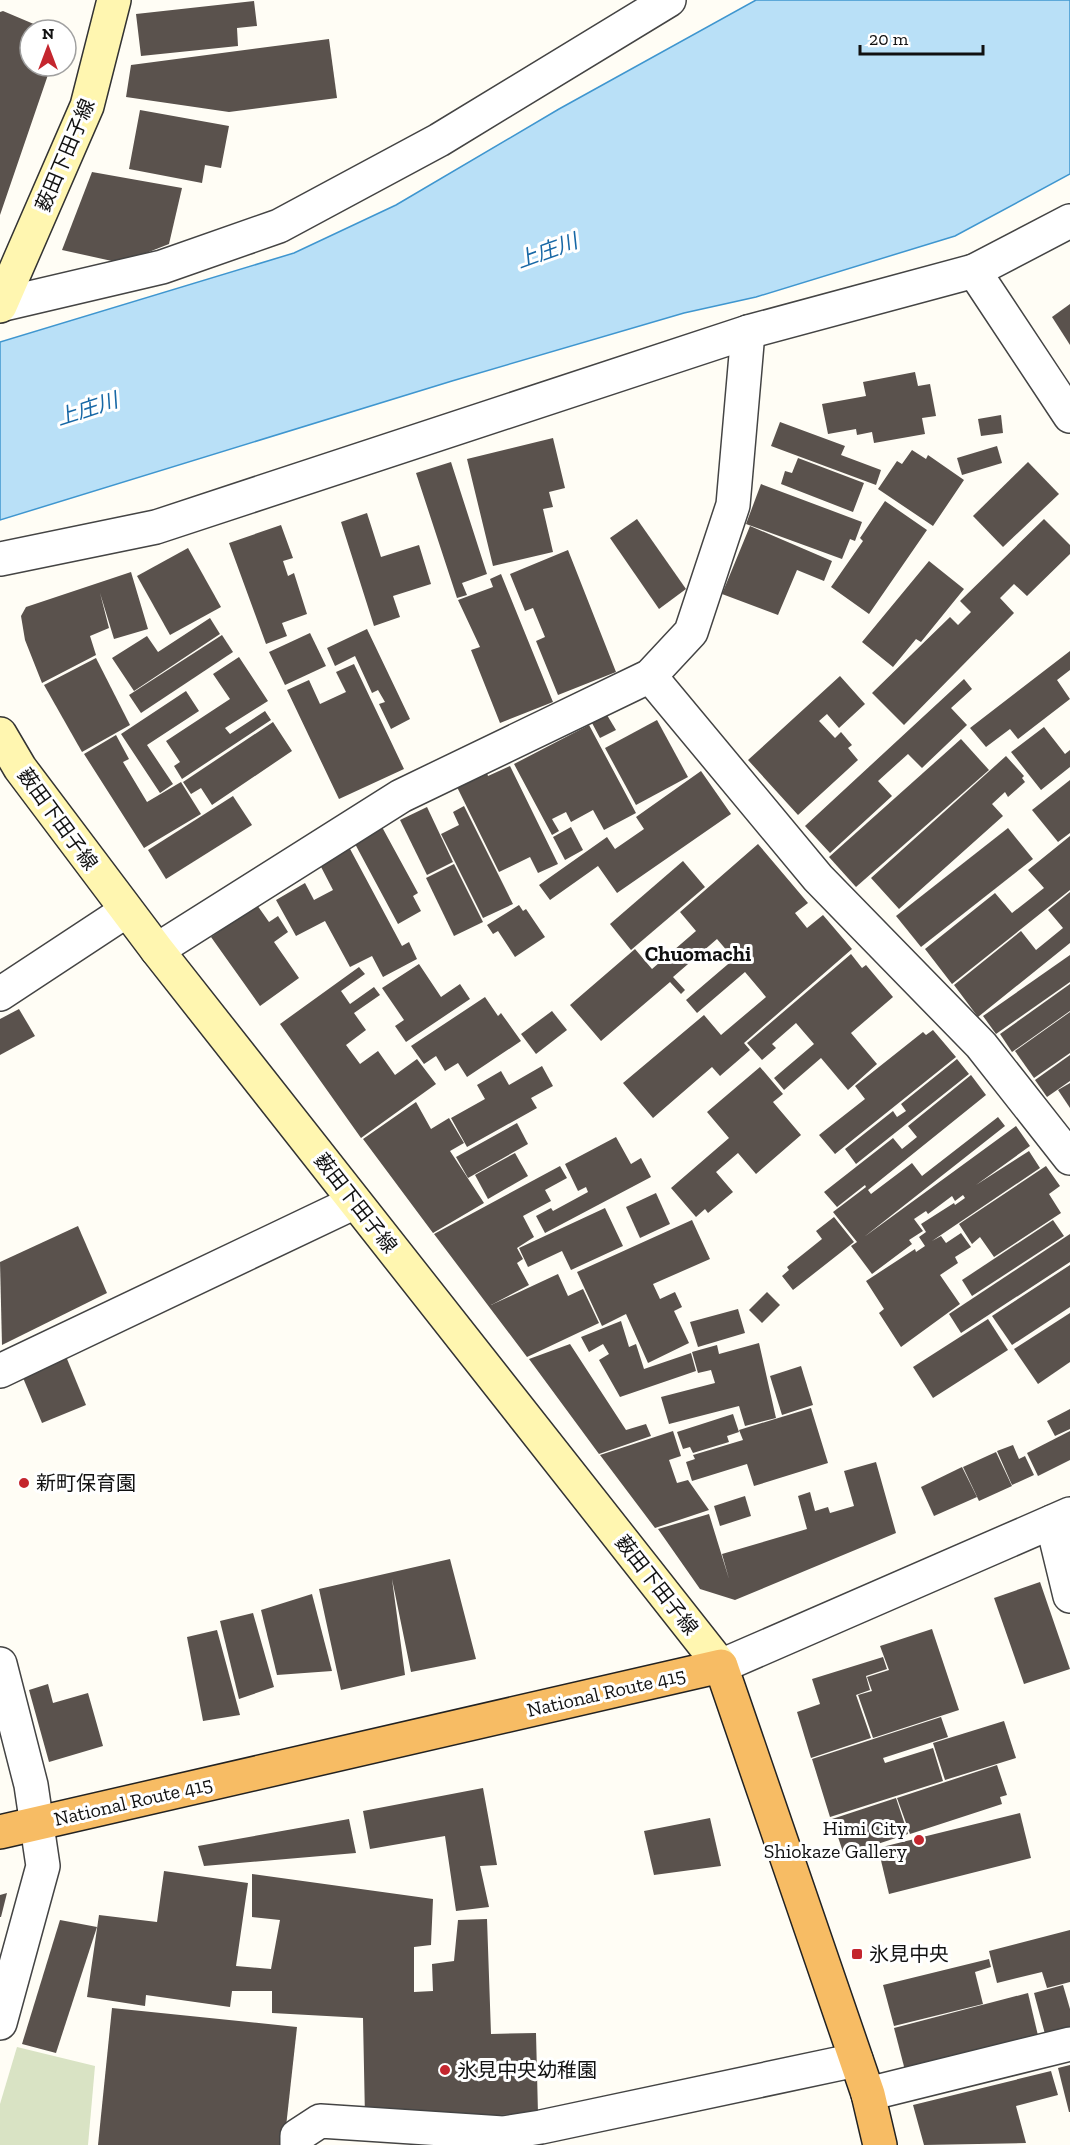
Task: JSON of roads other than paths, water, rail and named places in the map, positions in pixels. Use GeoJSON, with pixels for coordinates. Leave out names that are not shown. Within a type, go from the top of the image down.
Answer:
{"type":"FeatureCollection","features":[{"type":"Feature","properties":{"kind":"highway","name":"National Route 415"},"geometry":{"type":"LineString","coordinates":[[0,1832],[721,1666]]}},
{"type":"Feature","properties":{"kind":"highway"},"geometry":{"type":"LineString","coordinates":[[721,1666],[868,2094],[880,2145]]}},
{"type":"Feature","properties":{"kind":"main road","name":"薮田下田子線"},"geometry":{"type":"LineString","coordinates":[[0,305],[87,106],[114,0]]}},
{"type":"Feature","properties":{"kind":"main road","name":"薮田下田子線"},"geometry":{"type":"LineString","coordinates":[[0,734],[20,768],[126,911],[721,1666]]}},
{"type":"Feature","properties":{"kind":"street"},"geometry":{"type":"LineString","coordinates":[[0,305],[162,267],[279,226],[439,140],[669,0]]}},
{"type":"Feature","properties":{"kind":"street"},"geometry":{"type":"LineString","coordinates":[[0,559],[156,527],[748,332],[974,271],[1070,220]]}},
{"type":"Feature","properties":{"kind":"street"},"geometry":{"type":"LineString","coordinates":[[974,271],[1070,417]]}},
{"type":"Feature","properties":{"kind":"street"},"geometry":{"type":"LineString","coordinates":[[157,950],[401,796],[650,676],[691,632],[733,505],[748,332]]}},
{"type":"Feature","properties":{"kind":"street"},"geometry":{"type":"LineString","coordinates":[[650,676],[818,878],[981,1045],[1070,1158]]}},
{"type":"Feature","properties":{"kind":"street"},"geometry":{"type":"LineString","coordinates":[[0,994],[126,911]]}},
{"type":"Feature","properties":{"kind":"street"},"geometry":{"type":"LineString","coordinates":[[0,1371],[355,1202]]}},
{"type":"Feature","properties":{"kind":"street"},"geometry":{"type":"LineString","coordinates":[[721,1666],[1061,1518],[1070,1596]]}},
{"type":"Feature","properties":{"kind":"street"},"geometry":{"type":"LineString","coordinates":[[0,1664],[39,1822],[43,1866],[0,2023]]}},
{"type":"Feature","properties":{"kind":"street"},"geometry":{"type":"LineString","coordinates":[[868,2094],[1070,2044]]}},
{"type":"Feature","properties":{"kind":"street"},"geometry":{"type":"LineString","coordinates":[[297,2145],[297,2136],[320,2121],[501,2139],[553,2125],[856,2060]]}},
{"type":"Feature","properties":{"kind":"water","name":"上庄川"},"geometry":{"type":"Polygon","coordinates":[[[756,0],[1070,0],[1070,174],[955,236],[756,297],[684,313],[452,381],[0,520],[0,342],[294,253],[396,205],[559,109],[756,0]]]}},
{"type":"Feature","properties":{"kind":"place","name":"新町保育園"},"geometry":{"type":"Point","coordinates":[24,1483]}},
{"type":"Feature","properties":{"kind":"place","name":"Himi City Shiokaze Gallery"},"geometry":{"type":"Point","coordinates":[919,1840]}},
{"type":"Feature","properties":{"kind":"place","name":"氷見中央"},"geometry":{"type":"Point","coordinates":[857,1954]}},
{"type":"Feature","properties":{"kind":"place","name":"氷見中央幼稚園"},"geometry":{"type":"Point","coordinates":[445,2070]}},
{"type":"Feature","properties":{"kind":"district","name":"Chuomachi"},"geometry":{"type":"Point","coordinates":[698,954]}}]}
